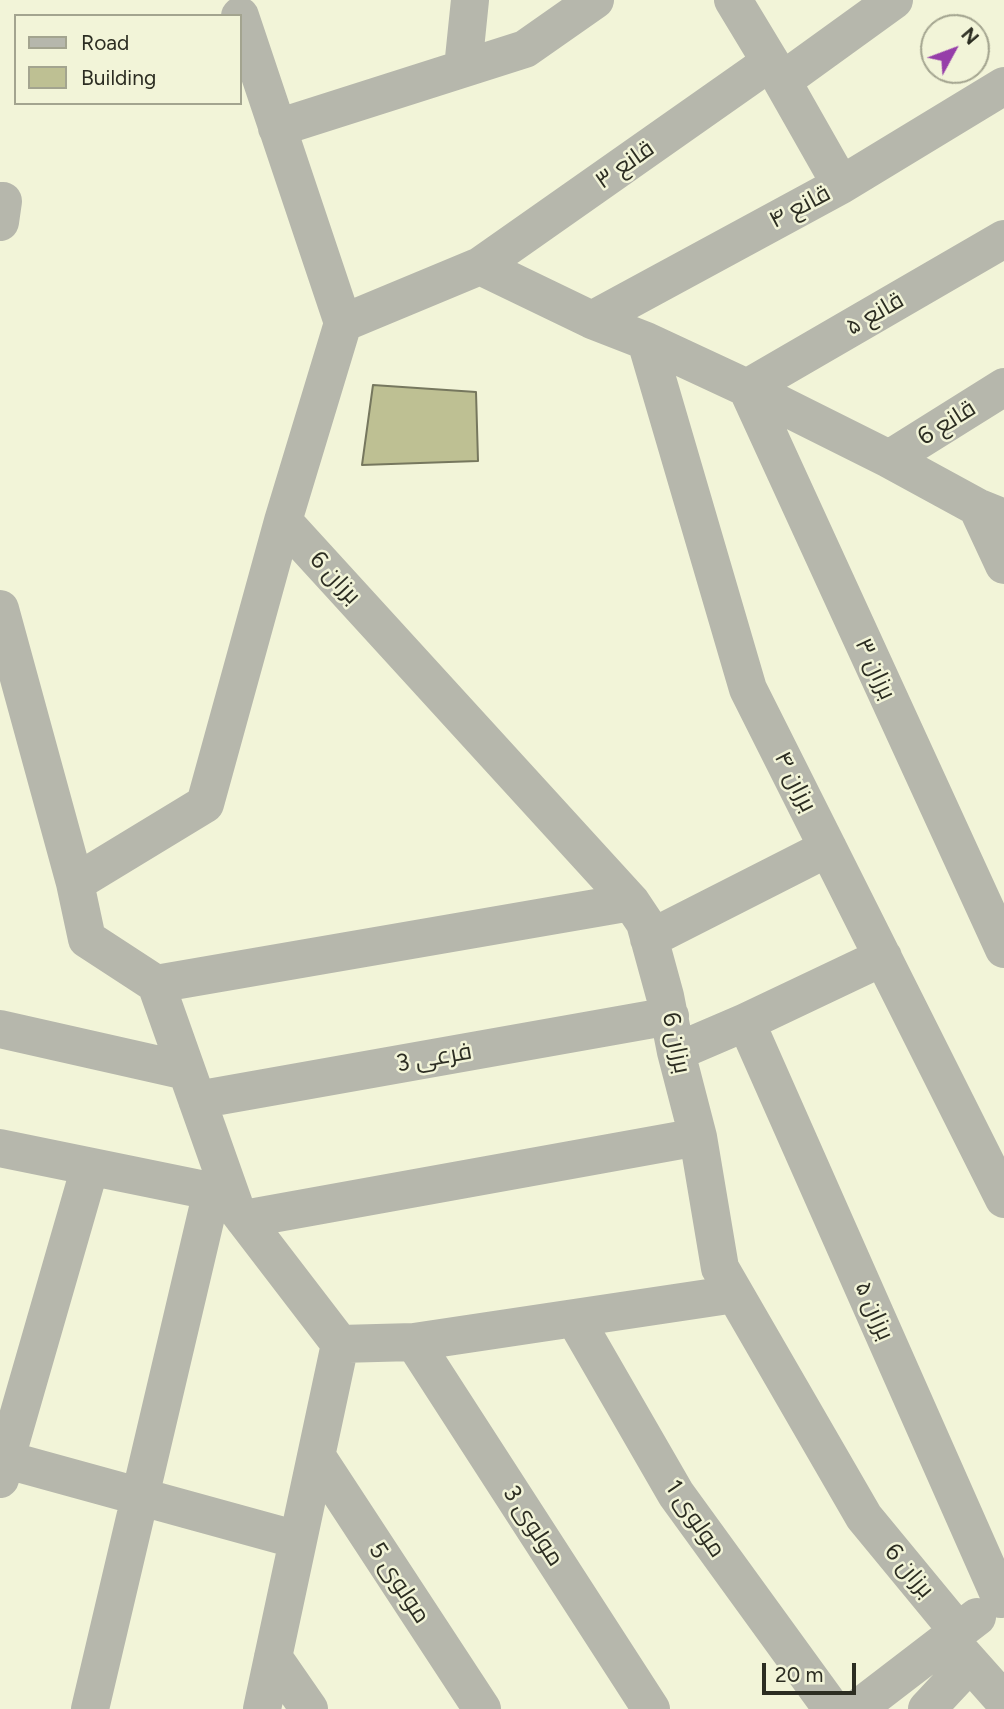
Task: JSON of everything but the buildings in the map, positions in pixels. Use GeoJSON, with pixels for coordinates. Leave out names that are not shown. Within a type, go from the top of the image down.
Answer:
{"type":"FeatureCollection","features":[{"type":"Feature","properties":{"kind":"street"},"geometry":{"type":"LineString","coordinates":[[463,68],[470,0]]}},
{"type":"Feature","properties":{"kind":"street"},"geometry":{"type":"LineString","coordinates":[[277,128],[525,49],[560,12],[595,0]]}},
{"type":"Feature","properties":{"kind":"street"},"geometry":{"type":"LineString","coordinates":[[733,0],[841,185]]}},
{"type":"Feature","properties":{"kind":"street","name":"قانع ۳"},"geometry":{"type":"LineString","coordinates":[[343,323],[480,266],[776,72],[894,0]]}},
{"type":"Feature","properties":{"kind":"street"},"geometry":{"type":"LineString","coordinates":[[75,883],[205,804],[283,521],[343,323],[242,32]]}},
{"type":"Feature","properties":{"kind":"street","name":"قانع ۴"},"geometry":{"type":"LineString","coordinates":[[592,320],[841,185],[1004,86]]}},
{"type":"Feature","properties":{"kind":"street"},"geometry":{"type":"LineString","coordinates":[[0,201],[3,201],[0,222]]}},
{"type":"Feature","properties":{"kind":"street","name":"قانع ۵"},"geometry":{"type":"LineString","coordinates":[[747,388],[1004,239]]}},
{"type":"Feature","properties":{"kind":"street"},"geometry":{"type":"LineString","coordinates":[[480,266],[592,320],[646,341],[747,388],[995,512],[1004,565]]}},
{"type":"Feature","properties":{"kind":"street","name":"برزان ۴"},"geometry":{"type":"LineString","coordinates":[[646,341],[748,689],[1004,1199]]}},
{"type":"Feature","properties":{"kind":"street","name":"قانع 6"},"geometry":{"type":"LineString","coordinates":[[889,459],[1004,387]]}},
{"type":"Feature","properties":{"kind":"street","name":"برزان ۳"},"geometry":{"type":"LineString","coordinates":[[747,388],[1004,949]]}},
{"type":"Feature","properties":{"kind":"street","name":"برزان 6"},"geometry":{"type":"LineString","coordinates":[[283,521],[631,902],[645,923],[698,1136],[719,1268],[864,1517],[1004,1701]]}},
{"type":"Feature","properties":{"kind":"street"},"geometry":{"type":"LineString","coordinates":[[0,608],[75,883],[87,939],[156,984],[192,1085],[230,1206],[340,1344]]}},
{"type":"Feature","properties":{"kind":"street"},"geometry":{"type":"LineString","coordinates":[[649,939],[828,848]]}},
{"type":"Feature","properties":{"kind":"street"},"geometry":{"type":"LineString","coordinates":[[156,984],[631,902]]}},
{"type":"Feature","properties":{"kind":"street","name":"فرعی 3"},"geometry":{"type":"LineString","coordinates":[[192,1085],[673,1034],[746,1022],[883,957]]}},
{"type":"Feature","properties":{"kind":"street","name":"برزان ۵"},"geometry":{"type":"LineString","coordinates":[[746,1022],[1002,1598]]}},
{"type":"Feature","properties":{"kind":"street"},"geometry":{"type":"LineString","coordinates":[[0,1029],[192,1085]]}},
{"type":"Feature","properties":{"kind":"street"},"geometry":{"type":"LineString","coordinates":[[0,1148],[90,1167],[230,1206],[698,1136]]}},
{"type":"Feature","properties":{"kind":"street"},"geometry":{"type":"LineString","coordinates":[[90,1167],[2,1466],[140,1497],[298,1540]]}},
{"type":"Feature","properties":{"kind":"street"},"geometry":{"type":"LineString","coordinates":[[90,1709],[140,1497],[230,1206]]}},
{"type":"Feature","properties":{"kind":"street"},"geometry":{"type":"LineString","coordinates":[[340,1344],[414,1342],[735,1294]]}},
{"type":"Feature","properties":{"kind":"street","name":"مولوی 1"},"geometry":{"type":"LineString","coordinates":[[575,1318],[676,1494],[832,1709]]}},
{"type":"Feature","properties":{"kind":"street","name":"مولوی 3"},"geometry":{"type":"LineString","coordinates":[[414,1342],[651,1709]]}},
{"type":"Feature","properties":{"kind":"street"},"geometry":{"type":"LineString","coordinates":[[262,1709],[340,1344]]}},
{"type":"Feature","properties":{"kind":"street","name":"مولوی 5"},"geometry":{"type":"LineString","coordinates":[[317,1457],[482,1709]]}},
{"type":"Feature","properties":{"kind":"street"},"geometry":{"type":"LineString","coordinates":[[857,1709],[959,1644],[1002,1598]]}},
{"type":"Feature","properties":{"kind":"street"},"geometry":{"type":"LineString","coordinates":[[927,1709],[959,1644]]}},
{"type":"Feature","properties":{"kind":"street"},"geometry":{"type":"LineString","coordinates":[[274,1657],[309,1709]]}}]}
